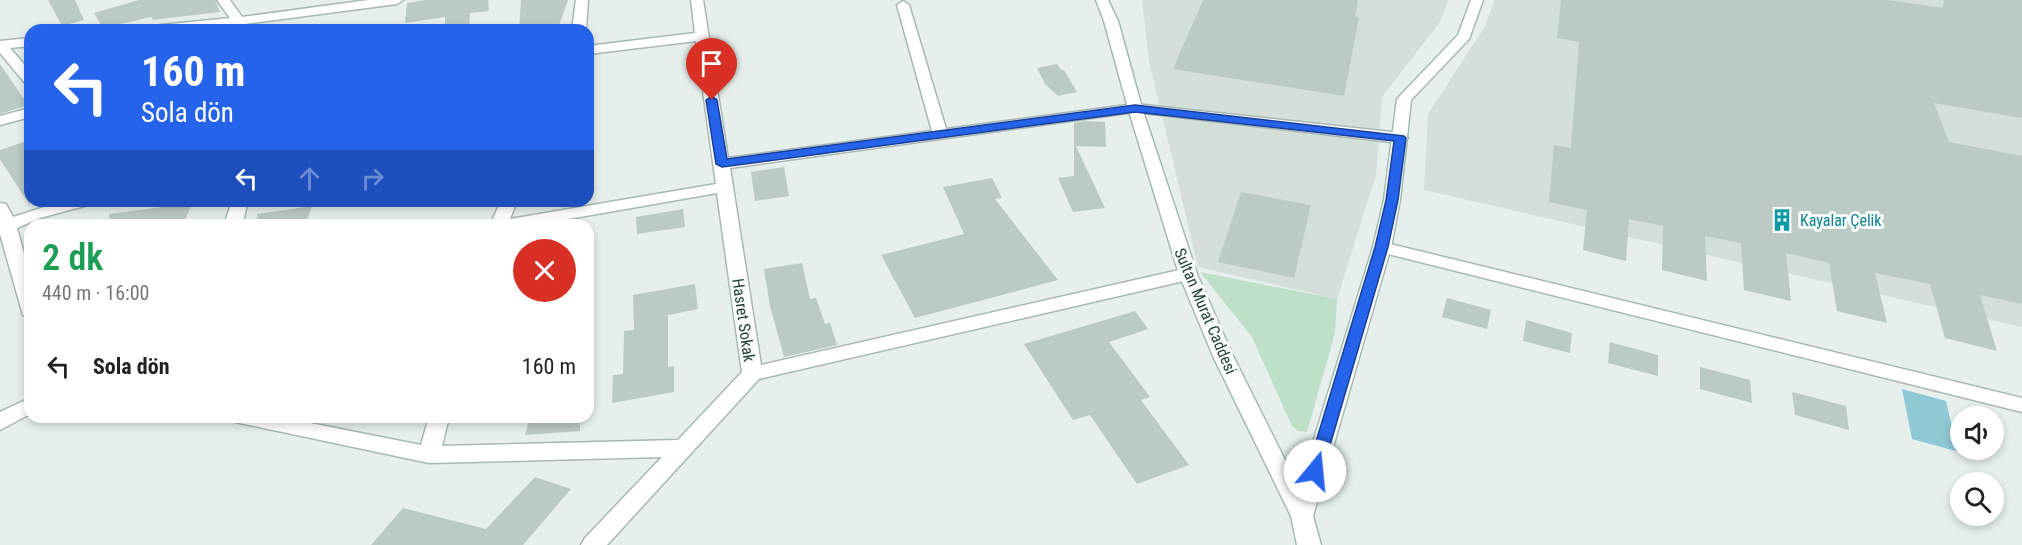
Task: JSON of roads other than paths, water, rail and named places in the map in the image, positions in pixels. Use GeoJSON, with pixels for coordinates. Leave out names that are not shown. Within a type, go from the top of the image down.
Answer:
{"type":"FeatureCollection","features":[{"type":"Feature","properties":{"kind":"street"},"geometry":{"type":"LineString","coordinates":[[223,0],[238,24]]}},
{"type":"Feature","properties":{"kind":"street"},"geometry":{"type":"LineString","coordinates":[[251,24],[397,0]]}},
{"type":"Feature","properties":{"kind":"street"},"geometry":{"type":"LineString","coordinates":[[580,24],[582,0]]}},
{"type":"Feature","properties":{"kind":"street","name":"Hasret Sokak"},"geometry":{"type":"LineString","coordinates":[[593,545],[752,374],[697,0]]}},
{"type":"Feature","properties":{"kind":"street","name":"Sultan Murat Caddesi"},"geometry":{"type":"LineString","coordinates":[[1102,0],[1111,21],[1135,108],[1188,274],[1223,356],[1302,516],[1309,545]]}},
{"type":"Feature","properties":{"kind":"street"},"geometry":{"type":"LineString","coordinates":[[1302,516],[1382,247],[1392,200],[1404,99],[1464,36],[1477,0]]}},
{"type":"Feature","properties":{"kind":"street"},"geometry":{"type":"LineString","coordinates":[[903,5],[940,134]]}},
{"type":"Feature","properties":{"kind":"street"},"geometry":{"type":"LineString","coordinates":[[594,49],[702,36]]}},
{"type":"Feature","properties":{"kind":"street"},"geometry":{"type":"LineString","coordinates":[[0,45],[24,43]]}},
{"type":"Feature","properties":{"kind":"street"},"geometry":{"type":"LineString","coordinates":[[0,45],[24,73]]}},
{"type":"Feature","properties":{"kind":"street"},"geometry":{"type":"LineString","coordinates":[[722,164],[1135,108],[1400,138]]}},
{"type":"Feature","properties":{"kind":"street"},"geometry":{"type":"LineString","coordinates":[[0,121],[24,114]]}},
{"type":"Feature","properties":{"kind":"street"},"geometry":{"type":"LineString","coordinates":[[539,219],[725,187]]}},
{"type":"Feature","properties":{"kind":"street"},"geometry":{"type":"LineString","coordinates":[[4,227],[34,214],[60,207]]}},
{"type":"Feature","properties":{"kind":"street"},"geometry":{"type":"LineString","coordinates":[[0,208],[24,292]]}},
{"type":"Feature","properties":{"kind":"street"},"geometry":{"type":"LineString","coordinates":[[1382,247],[2022,405]]}},
{"type":"Feature","properties":{"kind":"street"},"geometry":{"type":"LineString","coordinates":[[752,374],[1188,274]]}},
{"type":"Feature","properties":{"kind":"street"},"geometry":{"type":"LineString","coordinates":[[0,422],[24,408]]}},
{"type":"Feature","properties":{"kind":"street"},"geometry":{"type":"LineString","coordinates":[[272,423],[429,455],[683,448]]}},
{"type":"Feature","properties":{"kind":"street"},"geometry":{"type":"LineString","coordinates":[[429,455],[437,423]]}},
{"type":"Feature","properties":{"kind":"water"},"geometry":{"type":"Polygon","coordinates":[[[1902,389],[1946,401],[1950,419],[1950,449],[1912,439],[1902,389]]]}},
{"type":"Feature","properties":{"kind":"place","name":"Kayalar Çelik"},"geometry":{"type":"Point","coordinates":[1782,220]}}]}
